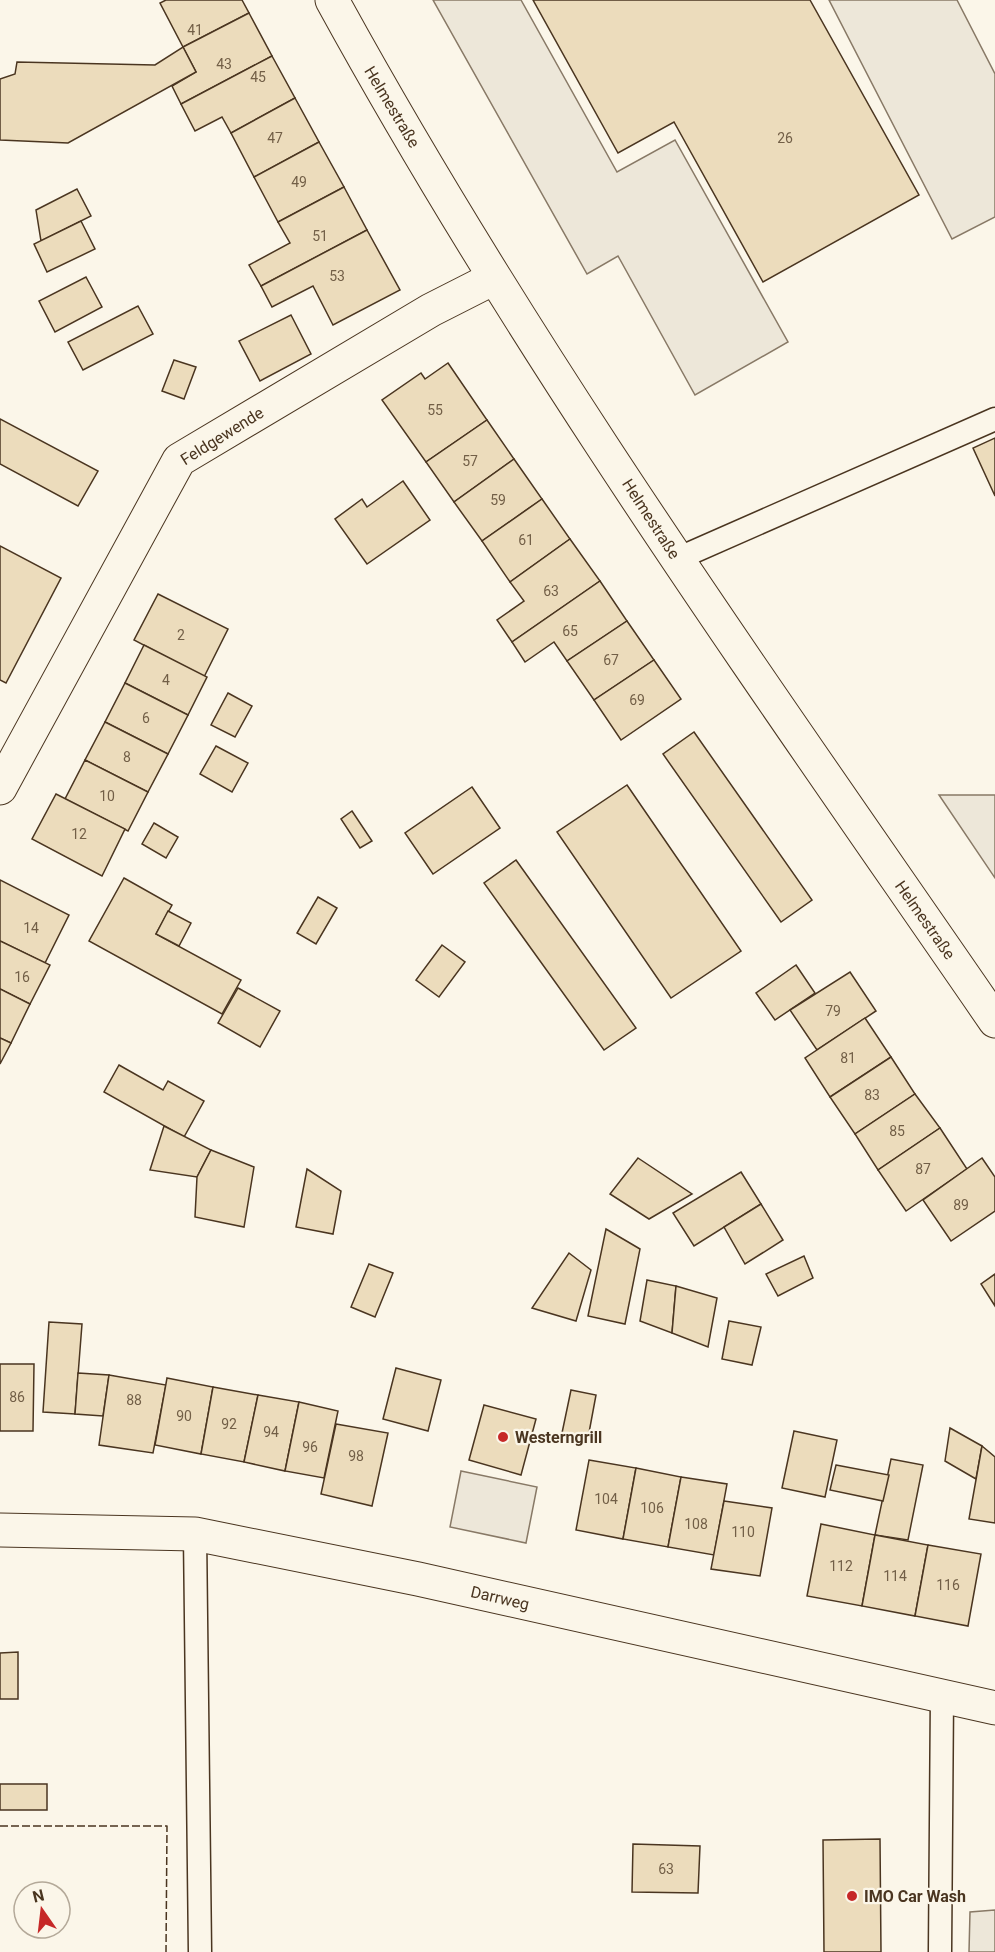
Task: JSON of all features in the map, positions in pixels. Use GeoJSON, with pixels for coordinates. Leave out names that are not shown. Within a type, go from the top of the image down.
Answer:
{"type":"FeatureCollection","features":[{"type":"Feature","properties":{"kind":"street","name":"Helmestraße"},"geometry":{"type":"LineString","coordinates":[[332,0],[494,278],[677,559],[995,1021]]}},
{"type":"Feature","properties":{"kind":"street","name":"Feldgewende"},"geometry":{"type":"LineString","coordinates":[[0,788],[179,460],[421,316],[494,278]]}},
{"type":"Feature","properties":{"kind":"street","name":"Darrweg"},"geometry":{"type":"LineString","coordinates":[[0,1530],[195,1534],[418,1579],[995,1708]]}},
{"type":"Feature","properties":{"kind":"lane"},"geometry":{"type":"LineString","coordinates":[[677,559],[995,420]]}},
{"type":"Feature","properties":{"kind":"lane"},"geometry":{"type":"LineString","coordinates":[[195,1534],[200,1952]]}},
{"type":"Feature","properties":{"kind":"lane"},"geometry":{"type":"LineString","coordinates":[[940,1952],[942,1695]]}},
{"type":"Feature","properties":{"kind":"shaded area"},"geometry":{"type":"Polygon","coordinates":[[[433,0],[521,0],[617,172],[675,140],[788,342],[695,395],[618,256],[587,274],[433,0]]]}},
{"type":"Feature","properties":{"kind":"shaded area"},"geometry":{"type":"Polygon","coordinates":[[[829,0],[957,0],[995,74],[995,217],[952,239],[829,0]]]}},
{"type":"Feature","properties":{"kind":"shaded area"},"geometry":{"type":"Polygon","coordinates":[[[939,795],[995,795],[995,878],[939,795]]]}},
{"type":"Feature","properties":{"kind":"shaded area"},"geometry":{"type":"Polygon","coordinates":[[[461,1471],[537,1487],[526,1543],[450,1527],[461,1471]]]}},
{"type":"Feature","properties":{"kind":"shaded area"},"geometry":{"type":"Polygon","coordinates":[[[995,1910],[995,1952],[969,1952],[970,1912],[995,1910]]]}},
{"type":"Feature","properties":{"kind":"building"},"geometry":{"type":"Polygon","coordinates":[[[166,0],[242,0],[249,13],[183,47],[160,3],[166,0]]]}},
{"type":"Feature","properties":{"kind":"building"},"geometry":{"type":"Polygon","coordinates":[[[533,0],[810,0],[919,195],[763,282],[674,122],[618,153],[533,0]]]}},
{"type":"Feature","properties":{"kind":"building"},"geometry":{"type":"Polygon","coordinates":[[[249,13],[272,56],[181,104],[172,86],[196,72],[183,47],[249,13]]]}},
{"type":"Feature","properties":{"kind":"building"},"geometry":{"type":"Polygon","coordinates":[[[183,47],[196,72],[68,143],[0,140],[0,79],[15,74],[17,62],[155,65],[183,47]]]}},
{"type":"Feature","properties":{"kind":"building"},"geometry":{"type":"Polygon","coordinates":[[[272,56],[295,98],[231,133],[222,117],[195,131],[181,104],[272,56]]]}},
{"type":"Feature","properties":{"kind":"building"},"geometry":{"type":"Polygon","coordinates":[[[295,98],[319,142],[254,177],[231,133],[295,98]]]}},
{"type":"Feature","properties":{"kind":"building"},"geometry":{"type":"Polygon","coordinates":[[[319,142],[344,187],[278,222],[254,177],[319,142]]]}},
{"type":"Feature","properties":{"kind":"building"},"geometry":{"type":"Polygon","coordinates":[[[344,187],[367,230],[261,286],[249,265],[290,243],[278,222],[344,187]]]}},
{"type":"Feature","properties":{"kind":"building"},"geometry":{"type":"Polygon","coordinates":[[[77,189],[91,216],[41,241],[36,210],[77,189]]]}},
{"type":"Feature","properties":{"kind":"building"},"geometry":{"type":"Polygon","coordinates":[[[81,221],[95,249],[47,272],[34,244],[81,221]]]}},
{"type":"Feature","properties":{"kind":"building"},"geometry":{"type":"Polygon","coordinates":[[[367,230],[400,290],[333,325],[313,286],[272,307],[261,286],[367,230]]]}},
{"type":"Feature","properties":{"kind":"building"},"geometry":{"type":"Polygon","coordinates":[[[86,277],[102,307],[55,332],[39,301],[86,277]]]}},
{"type":"Feature","properties":{"kind":"building"},"geometry":{"type":"Polygon","coordinates":[[[138,306],[153,334],[83,370],[68,342],[138,306]]]}},
{"type":"Feature","properties":{"kind":"building"},"geometry":{"type":"Polygon","coordinates":[[[291,315],[311,354],[260,381],[239,341],[291,315]]]}},
{"type":"Feature","properties":{"kind":"building"},"geometry":{"type":"Polygon","coordinates":[[[174,360],[196,367],[184,399],[162,391],[174,360]]]}},
{"type":"Feature","properties":{"kind":"building"},"geometry":{"type":"Polygon","coordinates":[[[448,363],[487,420],[426,462],[382,400],[421,373],[425,379],[448,363]]]}},
{"type":"Feature","properties":{"kind":"building"},"geometry":{"type":"Polygon","coordinates":[[[0,419],[98,471],[78,506],[0,464],[0,419]]]}},
{"type":"Feature","properties":{"kind":"building"},"geometry":{"type":"Polygon","coordinates":[[[487,420],[514,459],[454,502],[426,462],[487,420]]]}},
{"type":"Feature","properties":{"kind":"building"},"geometry":{"type":"Polygon","coordinates":[[[995,438],[995,496],[973,448],[995,438]]]}},
{"type":"Feature","properties":{"kind":"building"},"geometry":{"type":"Polygon","coordinates":[[[514,459],[542,499],[482,541],[454,502],[514,459]]]}},
{"type":"Feature","properties":{"kind":"building"},"geometry":{"type":"Polygon","coordinates":[[[403,481],[430,520],[367,564],[335,519],[362,499],[367,507],[403,481]]]}},
{"type":"Feature","properties":{"kind":"building"},"geometry":{"type":"Polygon","coordinates":[[[542,499],[570,539],[510,582],[482,541],[542,499]]]}},
{"type":"Feature","properties":{"kind":"building"},"geometry":{"type":"Polygon","coordinates":[[[570,539],[600,581],[512,642],[497,620],[524,601],[510,582],[570,539]]]}},
{"type":"Feature","properties":{"kind":"building"},"geometry":{"type":"Polygon","coordinates":[[[0,546],[61,578],[6,683],[0,680],[0,546]]]}},
{"type":"Feature","properties":{"kind":"building"},"geometry":{"type":"Polygon","coordinates":[[[600,581],[627,621],[567,661],[554,642],[525,662],[512,642],[600,581]]]}},
{"type":"Feature","properties":{"kind":"building"},"geometry":{"type":"Polygon","coordinates":[[[158,594],[228,629],[204,677],[134,640],[158,594]]]}},
{"type":"Feature","properties":{"kind":"building"},"geometry":{"type":"Polygon","coordinates":[[[627,621],[654,660],[594,700],[567,661],[627,621]]]}},
{"type":"Feature","properties":{"kind":"building"},"geometry":{"type":"Polygon","coordinates":[[[144,645],[207,677],[188,715],[125,683],[144,645]]]}},
{"type":"Feature","properties":{"kind":"building"},"geometry":{"type":"Polygon","coordinates":[[[654,660],[681,699],[621,740],[594,700],[654,660]]]}},
{"type":"Feature","properties":{"kind":"building"},"geometry":{"type":"Polygon","coordinates":[[[125,683],[188,715],[168,754],[105,722],[125,683]]]}},
{"type":"Feature","properties":{"kind":"building"},"geometry":{"type":"Polygon","coordinates":[[[228,693],[252,706],[235,737],[211,725],[228,693]]]}},
{"type":"Feature","properties":{"kind":"building"},"geometry":{"type":"Polygon","coordinates":[[[105,722],[168,754],[148,792],[85,760],[105,722]]]}},
{"type":"Feature","properties":{"kind":"building"},"geometry":{"type":"Polygon","coordinates":[[[694,732],[812,900],[781,922],[663,754],[694,732]]]}},
{"type":"Feature","properties":{"kind":"building"},"geometry":{"type":"Polygon","coordinates":[[[216,746],[248,763],[232,792],[200,774],[216,746]]]}},
{"type":"Feature","properties":{"kind":"building"},"geometry":{"type":"Polygon","coordinates":[[[85,760],[148,792],[128,831],[65,799],[85,760]]]}},
{"type":"Feature","properties":{"kind":"building"},"geometry":{"type":"Polygon","coordinates":[[[627,785],[741,951],[671,998],[557,832],[627,785]]]}},
{"type":"Feature","properties":{"kind":"building"},"geometry":{"type":"Polygon","coordinates":[[[472,787],[500,828],[433,874],[405,833],[472,787]]]}},
{"type":"Feature","properties":{"kind":"building"},"geometry":{"type":"Polygon","coordinates":[[[56,794],[125,829],[102,876],[32,839],[56,794]]]}},
{"type":"Feature","properties":{"kind":"building"},"geometry":{"type":"Polygon","coordinates":[[[352,811],[372,841],[360,848],[341,819],[352,811]]]}},
{"type":"Feature","properties":{"kind":"building"},"geometry":{"type":"Polygon","coordinates":[[[154,823],[178,837],[166,858],[142,844],[154,823]]]}},
{"type":"Feature","properties":{"kind":"building"},"geometry":{"type":"Polygon","coordinates":[[[516,860],[636,1028],[604,1050],[484,883],[516,860]]]}},
{"type":"Feature","properties":{"kind":"building"},"geometry":{"type":"Polygon","coordinates":[[[124,878],[172,905],[156,934],[241,980],[222,1014],[89,941],[124,878]]]}},
{"type":"Feature","properties":{"kind":"building"},"geometry":{"type":"Polygon","coordinates":[[[0,880],[69,915],[45,963],[0,941],[0,880]]]}},
{"type":"Feature","properties":{"kind":"building"},"geometry":{"type":"Polygon","coordinates":[[[318,897],[337,908],[316,944],[297,933],[318,897]]]}},
{"type":"Feature","properties":{"kind":"building"},"geometry":{"type":"Polygon","coordinates":[[[168,911],[191,923],[179,946],[156,934],[168,911]]]}},
{"type":"Feature","properties":{"kind":"building"},"geometry":{"type":"Polygon","coordinates":[[[0,941],[50,965],[30,1004],[0,989],[0,941]]]}},
{"type":"Feature","properties":{"kind":"building"},"geometry":{"type":"Polygon","coordinates":[[[442,945],[465,962],[439,997],[416,980],[442,945]]]}},
{"type":"Feature","properties":{"kind":"building"},"geometry":{"type":"Polygon","coordinates":[[[796,965],[815,993],[775,1020],[756,993],[796,965]]]}},
{"type":"Feature","properties":{"kind":"building"},"geometry":{"type":"Polygon","coordinates":[[[850,972],[876,1011],[817,1050],[790,1010],[850,972]]]}},
{"type":"Feature","properties":{"kind":"building"},"geometry":{"type":"Polygon","coordinates":[[[238,988],[280,1011],[260,1047],[218,1023],[238,988]]]}},
{"type":"Feature","properties":{"kind":"building"},"geometry":{"type":"Polygon","coordinates":[[[0,989],[30,1004],[11,1043],[0,1038],[0,989]]]}},
{"type":"Feature","properties":{"kind":"building"},"geometry":{"type":"Polygon","coordinates":[[[865,1018],[891,1057],[830,1097],[805,1058],[865,1018]]]}},
{"type":"Feature","properties":{"kind":"building"},"geometry":{"type":"Polygon","coordinates":[[[0,1038],[11,1043],[0,1064],[0,1038]]]}},
{"type":"Feature","properties":{"kind":"building"},"geometry":{"type":"Polygon","coordinates":[[[891,1057],[915,1094],[855,1134],[830,1097],[891,1057]]]}},
{"type":"Feature","properties":{"kind":"building"},"geometry":{"type":"Polygon","coordinates":[[[119,1065],[163,1090],[168,1081],[204,1101],[184,1137],[104,1092],[119,1065]]]}},
{"type":"Feature","properties":{"kind":"building"},"geometry":{"type":"Polygon","coordinates":[[[915,1094],[940,1128],[878,1170],[855,1134],[915,1094]]]}},
{"type":"Feature","properties":{"kind":"building"},"geometry":{"type":"Polygon","coordinates":[[[164,1126],[211,1150],[197,1177],[150,1170],[164,1126]]]}},
{"type":"Feature","properties":{"kind":"building"},"geometry":{"type":"Polygon","coordinates":[[[940,1128],[967,1169],[906,1211],[878,1170],[940,1128]]]}},
{"type":"Feature","properties":{"kind":"building"},"geometry":{"type":"Polygon","coordinates":[[[211,1150],[254,1167],[244,1227],[195,1217],[197,1177],[211,1150]]]}},
{"type":"Feature","properties":{"kind":"building"},"geometry":{"type":"Polygon","coordinates":[[[638,1158],[692,1194],[649,1219],[610,1194],[638,1158]]]}},
{"type":"Feature","properties":{"kind":"building"},"geometry":{"type":"Polygon","coordinates":[[[982,1158],[995,1177],[995,1211],[951,1241],[923,1200],[982,1158]]]}},
{"type":"Feature","properties":{"kind":"building"},"geometry":{"type":"Polygon","coordinates":[[[307,1169],[341,1191],[333,1234],[296,1227],[307,1169]]]}},
{"type":"Feature","properties":{"kind":"building"},"geometry":{"type":"Polygon","coordinates":[[[741,1172],[761,1204],[694,1246],[673,1213],[741,1172]]]}},
{"type":"Feature","properties":{"kind":"building"},"geometry":{"type":"Polygon","coordinates":[[[761,1204],[783,1240],[745,1264],[724,1227],[761,1204]]]}},
{"type":"Feature","properties":{"kind":"building"},"geometry":{"type":"Polygon","coordinates":[[[606,1229],[640,1249],[625,1324],[588,1316],[606,1229]]]}},
{"type":"Feature","properties":{"kind":"building"},"geometry":{"type":"Polygon","coordinates":[[[569,1253],[591,1270],[576,1321],[532,1308],[569,1253]]]}},
{"type":"Feature","properties":{"kind":"building"},"geometry":{"type":"Polygon","coordinates":[[[804,1256],[813,1278],[778,1296],[766,1274],[804,1256]]]}},
{"type":"Feature","properties":{"kind":"building"},"geometry":{"type":"Polygon","coordinates":[[[369,1264],[393,1273],[375,1317],[351,1307],[369,1264]]]}},
{"type":"Feature","properties":{"kind":"building"},"geometry":{"type":"Polygon","coordinates":[[[995,1274],[995,1306],[981,1284],[995,1274]]]}},
{"type":"Feature","properties":{"kind":"building"},"geometry":{"type":"Polygon","coordinates":[[[647,1280],[676,1286],[672,1333],[640,1321],[647,1280]]]}},
{"type":"Feature","properties":{"kind":"building"},"geometry":{"type":"Polygon","coordinates":[[[676,1286],[717,1298],[708,1347],[672,1333],[676,1286]]]}},
{"type":"Feature","properties":{"kind":"building"},"geometry":{"type":"Polygon","coordinates":[[[729,1321],[761,1327],[752,1365],[722,1359],[729,1321]]]}},
{"type":"Feature","properties":{"kind":"building"},"geometry":{"type":"Polygon","coordinates":[[[49,1322],[82,1324],[75,1414],[43,1412],[49,1322]]]}},
{"type":"Feature","properties":{"kind":"building"},"geometry":{"type":"Polygon","coordinates":[[[0,1364],[34,1364],[33,1431],[0,1431],[0,1364]]]}},
{"type":"Feature","properties":{"kind":"building"},"geometry":{"type":"Polygon","coordinates":[[[396,1368],[441,1380],[428,1431],[383,1419],[396,1368]]]}},
{"type":"Feature","properties":{"kind":"building"},"geometry":{"type":"Polygon","coordinates":[[[78,1373],[109,1375],[103,1416],[75,1414],[78,1373]]]}},
{"type":"Feature","properties":{"kind":"building"},"geometry":{"type":"Polygon","coordinates":[[[109,1375],[166,1385],[153,1453],[99,1445],[109,1375]]]}},
{"type":"Feature","properties":{"kind":"building"},"geometry":{"type":"Polygon","coordinates":[[[167,1378],[213,1387],[201,1454],[155,1445],[167,1378]]]}},
{"type":"Feature","properties":{"kind":"building"},"geometry":{"type":"Polygon","coordinates":[[[213,1387],[258,1395],[244,1462],[201,1454],[213,1387]]]}},
{"type":"Feature","properties":{"kind":"building"},"geometry":{"type":"Polygon","coordinates":[[[571,1390],[596,1395],[588,1438],[562,1433],[571,1390]]]}},
{"type":"Feature","properties":{"kind":"building"},"geometry":{"type":"Polygon","coordinates":[[[258,1395],[299,1402],[285,1471],[244,1462],[258,1395]]]}},
{"type":"Feature","properties":{"kind":"building"},"geometry":{"type":"Polygon","coordinates":[[[299,1402],[338,1411],[324,1478],[285,1471],[299,1402]]]}},
{"type":"Feature","properties":{"kind":"building"},"geometry":{"type":"Polygon","coordinates":[[[484,1405],[536,1419],[521,1475],[469,1460],[484,1405]]]}},
{"type":"Feature","properties":{"kind":"building"},"geometry":{"type":"Polygon","coordinates":[[[336,1424],[388,1433],[372,1506],[321,1494],[336,1424]]]}},
{"type":"Feature","properties":{"kind":"building"},"geometry":{"type":"Polygon","coordinates":[[[950,1428],[982,1446],[976,1479],[945,1461],[950,1428]]]}},
{"type":"Feature","properties":{"kind":"building"},"geometry":{"type":"Polygon","coordinates":[[[794,1431],[837,1440],[825,1497],[782,1488],[794,1431]]]}},
{"type":"Feature","properties":{"kind":"building"},"geometry":{"type":"Polygon","coordinates":[[[982,1446],[995,1457],[995,1523],[969,1519],[982,1446]]]}},
{"type":"Feature","properties":{"kind":"building"},"geometry":{"type":"Polygon","coordinates":[[[891,1459],[923,1465],[908,1540],[875,1535],[891,1459]]]}},
{"type":"Feature","properties":{"kind":"building"},"geometry":{"type":"Polygon","coordinates":[[[589,1460],[636,1468],[623,1539],[576,1530],[589,1460]]]}},
{"type":"Feature","properties":{"kind":"building"},"geometry":{"type":"Polygon","coordinates":[[[836,1465],[889,1475],[883,1501],[830,1490],[836,1465]]]}},
{"type":"Feature","properties":{"kind":"building"},"geometry":{"type":"Polygon","coordinates":[[[636,1468],[681,1477],[668,1547],[623,1539],[636,1468]]]}},
{"type":"Feature","properties":{"kind":"building"},"geometry":{"type":"Polygon","coordinates":[[[681,1477],[727,1484],[714,1555],[668,1547],[681,1477]]]}},
{"type":"Feature","properties":{"kind":"building"},"geometry":{"type":"Polygon","coordinates":[[[724,1501],[772,1508],[760,1576],[711,1569],[724,1501]]]}},
{"type":"Feature","properties":{"kind":"building"},"geometry":{"type":"Polygon","coordinates":[[[821,1524],[875,1535],[862,1606],[807,1596],[821,1524]]]}},
{"type":"Feature","properties":{"kind":"building"},"geometry":{"type":"Polygon","coordinates":[[[875,1535],[928,1545],[915,1616],[862,1606],[875,1535]]]}},
{"type":"Feature","properties":{"kind":"building"},"geometry":{"type":"Polygon","coordinates":[[[928,1545],[981,1554],[968,1626],[915,1616],[928,1545]]]}},
{"type":"Feature","properties":{"kind":"building"},"geometry":{"type":"Polygon","coordinates":[[[18,1652],[18,1699],[0,1699],[0,1653],[18,1652]]]}},
{"type":"Feature","properties":{"kind":"building"},"geometry":{"type":"Polygon","coordinates":[[[0,1784],[47,1784],[47,1810],[0,1810],[0,1784]]]}},
{"type":"Feature","properties":{"kind":"building","name":"IMO Car Wash"},"geometry":{"type":"Polygon","coordinates":[[[880,1839],[881,1952],[824,1952],[823,1840],[880,1839]]]}},
{"type":"Feature","properties":{"kind":"building"},"geometry":{"type":"Polygon","coordinates":[[[633,1844],[700,1846],[698,1893],[632,1892],[633,1844]]]}},
{"type":"Feature","properties":{"kind":"fence"},"geometry":{"type":"LineString","coordinates":[[0,1826],[167,1826],[166,1952]]}},
{"type":"Feature","properties":{"kind":"place","name":"Westerngrill"},"geometry":{"type":"Point","coordinates":[503,1437]}},
{"type":"Feature","properties":{"kind":"place","name":"IMO Car Wash"},"geometry":{"type":"Point","coordinates":[852,1896]}}]}
